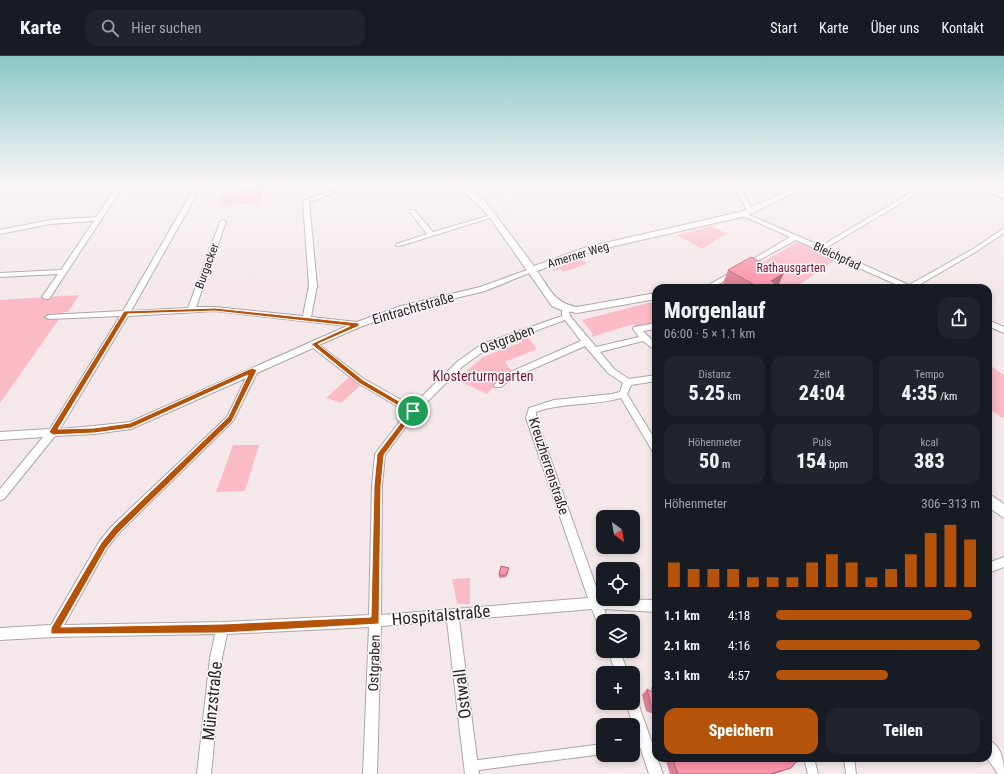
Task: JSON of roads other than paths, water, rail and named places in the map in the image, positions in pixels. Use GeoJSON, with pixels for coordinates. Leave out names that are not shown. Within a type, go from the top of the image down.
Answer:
{"type":"FeatureCollection","features":[{"type":"Feature","properties":{"kind":"main road"},"geometry":{"type":"LineString","coordinates":[[495,219],[556,304],[565,313],[652,297]]}},
{"type":"Feature","properties":{"kind":"main road","name":"Amerner Weg"},"geometry":{"type":"LineString","coordinates":[[532,270],[590,249],[723,219]]}},
{"type":"Feature","properties":{"kind":"main road"},"geometry":{"type":"LineString","coordinates":[[992,502],[1004,512]]}},
{"type":"Feature","properties":{"kind":"street"},"geometry":{"type":"LineString","coordinates":[[0,232],[50,222],[97,219]]}},
{"type":"Feature","properties":{"kind":"street"},"geometry":{"type":"LineString","coordinates":[[46,297],[97,219]]}},
{"type":"Feature","properties":{"kind":"street"},"geometry":{"type":"LineString","coordinates":[[0,496],[53,432],[126,312],[179,219]]}},
{"type":"Feature","properties":{"kind":"street"},"geometry":{"type":"LineString","coordinates":[[307,219],[313,286],[307,318]]}},
{"type":"Feature","properties":{"kind":"street"},"geometry":{"type":"LineString","coordinates":[[418,219],[431,234]]}},
{"type":"Feature","properties":{"kind":"street"},"geometry":{"type":"LineString","coordinates":[[398,245],[484,219]]}},
{"type":"Feature","properties":{"kind":"street","name":"Bleichpfad"},"geometry":{"type":"LineString","coordinates":[[753,219],[900,284]]}},
{"type":"Feature","properties":{"kind":"street"},"geometry":{"type":"LineString","coordinates":[[822,248],[871,219]]}},
{"type":"Feature","properties":{"kind":"street","name":"Burgacker"},"geometry":{"type":"LineString","coordinates":[[191,310],[223,222]]}},
{"type":"Feature","properties":{"kind":"street"},"geometry":{"type":"LineString","coordinates":[[916,284],[975,250],[1004,230]]}},
{"type":"Feature","properties":{"kind":"street"},"geometry":{"type":"LineString","coordinates":[[714,284],[796,237]]}},
{"type":"Feature","properties":{"kind":"street","name":"Eintrachtstraße"},"geometry":{"type":"LineString","coordinates":[[0,436],[94,430],[131,425],[357,324],[404,308],[482,289],[532,270]]}},
{"type":"Feature","properties":{"kind":"street"},"geometry":{"type":"LineString","coordinates":[[0,275],[62,272]]}},
{"type":"Feature","properties":{"kind":"street"},"geometry":{"type":"LineString","coordinates":[[49,317],[126,312],[215,309],[357,324]]}},
{"type":"Feature","properties":{"kind":"street"},"geometry":{"type":"LineString","coordinates":[[565,313],[593,351],[611,371],[628,382],[652,379]]}},
{"type":"Feature","properties":{"kind":"street","name":"Ostgraben"},"geometry":{"type":"LineString","coordinates":[[370,774],[376,621],[377,486],[380,454],[413,411],[473,353],[485,346],[565,313]]}},
{"type":"Feature","properties":{"kind":"street"},"geometry":{"type":"LineString","coordinates":[[992,325],[1004,330]]}},
{"type":"Feature","properties":{"kind":"street"},"geometry":{"type":"LineString","coordinates":[[652,327],[637,329],[652,345]]}},
{"type":"Feature","properties":{"kind":"street"},"geometry":{"type":"LineString","coordinates":[[593,351],[644,338]]}},
{"type":"Feature","properties":{"kind":"street"},"geometry":{"type":"LineString","coordinates":[[498,385],[509,376],[586,342]]}},
{"type":"Feature","properties":{"kind":"street"},"geometry":{"type":"LineString","coordinates":[[313,344],[361,381],[413,411]]}},
{"type":"Feature","properties":{"kind":"street"},"geometry":{"type":"LineString","coordinates":[[54,631],[104,545],[116,529],[230,419],[254,370]]}},
{"type":"Feature","properties":{"kind":"street"},"geometry":{"type":"LineString","coordinates":[[628,382],[623,394],[652,442]]}},
{"type":"Feature","properties":{"kind":"street","name":"Kreuzherrenstraße"},"geometry":{"type":"LineString","coordinates":[[599,614],[531,418],[532,410],[543,405],[610,399],[623,394]]}},
{"type":"Feature","properties":{"kind":"street","name":"Hospitalstraße"},"geometry":{"type":"LineString","coordinates":[[0,634],[54,631],[222,628],[376,621],[595,603],[652,606]]}},
{"type":"Feature","properties":{"kind":"street","name":"Ostwall"},"geometry":{"type":"LineString","coordinates":[[452,614],[471,770]]}},
{"type":"Feature","properties":{"kind":"street","name":"Münzstraße"},"geometry":{"type":"LineString","coordinates":[[204,774],[216,658],[222,628]]}},
{"type":"Feature","properties":{"kind":"street"},"geometry":{"type":"LineString","coordinates":[[640,744],[656,774]]}},
{"type":"Feature","properties":{"kind":"street"},"geometry":{"type":"LineString","coordinates":[[471,770],[596,750]]}},
{"type":"Feature","properties":{"kind":"street"},"geometry":{"type":"LineString","coordinates":[[992,753],[1004,770]]}},
{"type":"Feature","properties":{"kind":"street"},"geometry":{"type":"LineString","coordinates":[[810,762],[813,774]]}},
{"type":"Feature","properties":{"kind":"street"},"geometry":{"type":"LineString","coordinates":[[850,762],[851,774]]}},
{"type":"Feature","properties":{"kind":"park label","name":"Rathausgarten"},"geometry":{"type":"Point","coordinates":[791,268]}},
{"type":"Feature","properties":{"kind":"park label","name":"Klosterturmgarten"},"geometry":{"type":"Point","coordinates":[483,376]}}]}
